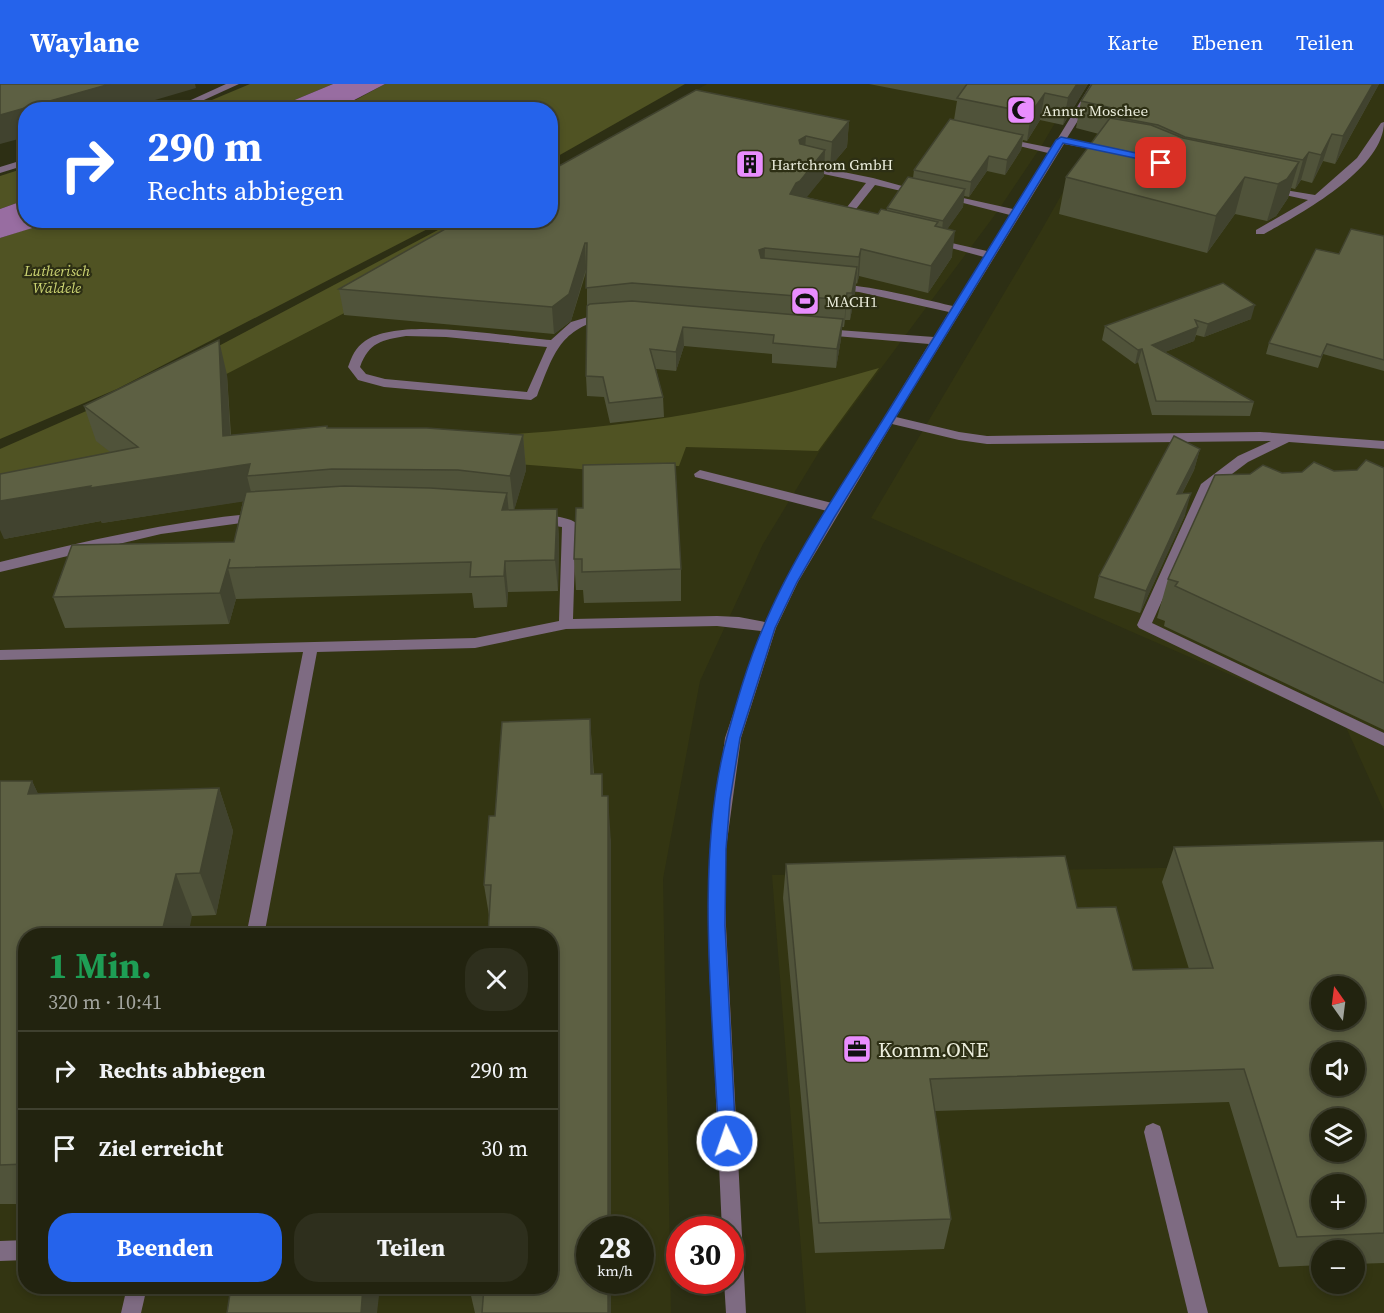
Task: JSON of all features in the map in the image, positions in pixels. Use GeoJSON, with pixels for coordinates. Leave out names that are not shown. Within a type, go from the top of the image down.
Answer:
{"type":"FeatureCollection","features":[{"type":"Feature","properties":{"kind":"street"},"geometry":{"type":"LineString","coordinates":[[189,102],[219,87],[234,84]]}},
{"type":"Feature","properties":{"kind":"street"},"geometry":{"type":"LineString","coordinates":[[736,1313],[717,938],[718,849],[733,738],[769,628],[791,582],[955,310],[1096,84]]}},
{"type":"Feature","properties":{"kind":"street"},"geometry":{"type":"LineString","coordinates":[[1260,232],[1319,199],[1352,171],[1377,140],[1384,124]]}},
{"type":"Feature","properties":{"kind":"street"},"geometry":{"type":"LineString","coordinates":[[993,139],[1054,151]]}},
{"type":"Feature","properties":{"kind":"street"},"geometry":{"type":"LineString","coordinates":[[1061,140],[1125,153]]}},
{"type":"Feature","properties":{"kind":"street"},"geometry":{"type":"LineString","coordinates":[[0,170],[18,164]]}},
{"type":"Feature","properties":{"kind":"street"},"geometry":{"type":"LineString","coordinates":[[804,166],[1015,213]]}},
{"type":"Feature","properties":{"kind":"street"},"geometry":{"type":"LineString","coordinates":[[842,221],[873,182]]}},
{"type":"Feature","properties":{"kind":"street"},"geometry":{"type":"LineString","coordinates":[[1264,188],[1319,199]]}},
{"type":"Feature","properties":{"kind":"street"},"geometry":{"type":"LineString","coordinates":[[921,240],[989,255]]}},
{"type":"Feature","properties":{"kind":"street"},"geometry":{"type":"LineString","coordinates":[[823,285],[859,289],[955,310]]}},
{"type":"Feature","properties":{"kind":"street"},"geometry":{"type":"LineString","coordinates":[[552,344],[423,332],[393,334],[368,343],[355,356],[354,367],[362,377],[384,383],[531,396],[552,344],[580,320],[613,315]]}},
{"type":"Feature","properties":{"kind":"street"},"geometry":{"type":"LineString","coordinates":[[806,330],[936,342]]}},
{"type":"Feature","properties":{"kind":"street"},"geometry":{"type":"LineString","coordinates":[[889,419],[987,440],[1206,436],[1287,438],[1384,445]]}},
{"type":"Feature","properties":{"kind":"street"},"geometry":{"type":"LineString","coordinates":[[1287,438],[1243,459],[1206,487],[1144,625],[1384,740]]}},
{"type":"Feature","properties":{"kind":"street"},"geometry":{"type":"LineString","coordinates":[[700,474],[834,508]]}},
{"type":"Feature","properties":{"kind":"street"},"geometry":{"type":"LineString","coordinates":[[0,567],[92,543],[224,520],[270,516]]}},
{"type":"Feature","properties":{"kind":"street"},"geometry":{"type":"LineString","coordinates":[[522,518],[569,523],[566,624]]}},
{"type":"Feature","properties":{"kind":"street"},"geometry":{"type":"LineString","coordinates":[[0,655],[475,643],[566,624],[717,621],[739,622],[769,628]]}},
{"type":"Feature","properties":{"kind":"street"},"geometry":{"type":"LineString","coordinates":[[257,928],[311,647]]}},
{"type":"Feature","properties":{"kind":"street"},"geometry":{"type":"LineString","coordinates":[[1153,1132],[1198,1313]]}},
{"type":"Feature","properties":{"kind":"street"},"geometry":{"type":"LineString","coordinates":[[0,1251],[18,1250]]}},
{"type":"Feature","properties":{"kind":"street"},"geometry":{"type":"LineString","coordinates":[[131,1313],[135,1294]]}},
{"type":"Feature","properties":{"kind":"shaded area"},"geometry":{"type":"Polygon","coordinates":[[[333,84],[385,84],[350,102],[290,102],[333,84]]]}},
{"type":"Feature","properties":{"kind":"shaded area"},"geometry":{"type":"Polygon","coordinates":[[[707,84],[1078,84],[1042,145],[997,212],[819,452],[763,544],[700,681],[663,879],[669,1216],[666,1216],[666,1294],[671,1294],[671,1313],[0,1313],[0,514],[122,461],[96,441],[389,290],[532,228],[558,228],[558,212],[664,108],[707,84]]]}},
{"type":"Feature","properties":{"kind":"shaded area"},"geometry":{"type":"Polygon","coordinates":[[[1124,84],[1384,84],[1384,811],[1345,725],[871,518],[1041,231],[1124,84]]]}},
{"type":"Feature","properties":{"kind":"shaded area"},"geometry":{"type":"Polygon","coordinates":[[[18,203],[18,228],[32,228],[0,238],[0,209],[18,203]]]}},
{"type":"Feature","properties":{"kind":"shaded area"},"geometry":{"type":"Polygon","coordinates":[[[1384,864],[1384,1313],[806,1313],[772,875],[1384,864]]]}},
{"type":"Feature","properties":{"kind":"green space"},"geometry":{"type":"Polygon","coordinates":[[[250,84],[333,84],[290,102],[207,102],[250,84]]]}},
{"type":"Feature","properties":{"kind":"green space"},"geometry":{"type":"Polygon","coordinates":[[[385,84],[685,84],[558,156],[558,102],[352,102],[385,84]]]}},
{"type":"Feature","properties":{"kind":"green space"},"geometry":{"type":"Polygon","coordinates":[[[18,170],[18,203],[0,209],[0,176],[18,170]]]}},
{"type":"Feature","properties":{"kind":"green space","name":"Lutherisch Wäldele"},"geometry":{"type":"Polygon","coordinates":[[[31,228],[429,228],[117,389],[0,439],[0,238],[31,228]]]}},
{"type":"Feature","properties":{"kind":"green space"},"geometry":{"type":"Polygon","coordinates":[[[442,228],[466,228],[389,290],[97,441],[122,461],[0,514],[0,449],[143,386],[442,228]]]}},
{"type":"Feature","properties":{"kind":"green space"},"geometry":{"type":"Polygon","coordinates":[[[879,368],[818,451],[686,447],[679,466],[608,465],[605,471],[248,446],[460,438],[618,424],[697,413],[749,402],[879,368]]]}},
{"type":"Feature","properties":{"kind":"building"},"geometry":{"type":"Polygon","coordinates":[[[0,84],[110,84],[46,102],[18,102],[18,110],[0,115],[0,84]]]}},
{"type":"Feature","properties":{"kind":"building"},"geometry":{"type":"Polygon","coordinates":[[[967,84],[1077,84],[1068,98],[1045,93],[1031,113],[957,98],[967,84]]]}},
{"type":"Feature","properties":{"kind":"building"},"geometry":{"type":"Polygon","coordinates":[[[1092,84],[1373,84],[1343,136],[1332,134],[1321,155],[1309,152],[1303,160],[1185,137],[1158,125],[1116,117],[1121,110],[1081,101],[1092,84]]]}},
{"type":"Feature","properties":{"kind":"building"},"geometry":{"type":"Polygon","coordinates":[[[696,90],[849,121],[832,142],[806,136],[799,140],[800,144],[825,150],[796,183],[790,194],[878,214],[881,209],[938,222],[935,226],[955,231],[931,266],[861,249],[859,257],[765,248],[759,250],[761,258],[857,267],[852,293],[847,293],[846,300],[632,283],[586,288],[587,243],[585,243],[569,294],[552,307],[339,289],[447,228],[558,228],[558,167],[696,90]]]}},
{"type":"Feature","properties":{"kind":"building"},"geometry":{"type":"Polygon","coordinates":[[[1110,118],[1151,125],[1183,138],[1299,162],[1287,179],[1278,184],[1245,177],[1216,216],[1066,177],[1110,118]]]}},
{"type":"Feature","properties":{"kind":"building"},"geometry":{"type":"Polygon","coordinates":[[[950,119],[1023,135],[1007,160],[989,156],[971,182],[914,170],[950,119]]]}},
{"type":"Feature","properties":{"kind":"building"},"geometry":{"type":"Polygon","coordinates":[[[908,177],[965,189],[943,221],[887,208],[908,177]]]}},
{"type":"Feature","properties":{"kind":"building"},"geometry":{"type":"Polygon","coordinates":[[[1351,229],[1384,236],[1384,360],[1327,344],[1321,357],[1269,343],[1316,249],[1339,254],[1351,229]]]}},
{"type":"Feature","properties":{"kind":"building"},"geometry":{"type":"Polygon","coordinates":[[[1223,283],[1255,305],[1208,324],[1195,320],[1198,327],[1152,345],[1254,402],[1156,401],[1142,349],[1138,350],[1105,326],[1223,283]]]}},
{"type":"Feature","properties":{"kind":"building"},"geometry":{"type":"Polygon","coordinates":[[[632,301],[843,319],[837,349],[773,343],[774,335],[683,327],[676,352],[650,349],[663,397],[609,403],[603,377],[586,376],[587,306],[632,301]]]}},
{"type":"Feature","properties":{"kind":"building"},"geometry":{"type":"Polygon","coordinates":[[[219,340],[223,436],[327,426],[327,428],[427,428],[523,435],[510,476],[458,470],[332,469],[247,476],[250,464],[0,501],[0,474],[138,447],[84,406],[219,340]]]}},
{"type":"Feature","properties":{"kind":"building"},"geometry":{"type":"Polygon","coordinates":[[[1174,436],[1200,449],[1177,494],[1191,493],[1146,591],[1099,576],[1174,436]]]}},
{"type":"Feature","properties":{"kind":"building"},"geometry":{"type":"Polygon","coordinates":[[[1366,460],[1384,468],[1384,683],[1175,586],[1178,582],[1168,579],[1215,475],[1250,474],[1263,465],[1282,473],[1302,472],[1314,462],[1334,471],[1357,470],[1366,460]]]}},
{"type":"Feature","properties":{"kind":"building"},"geometry":{"type":"Polygon","coordinates":[[[675,463],[681,569],[582,572],[582,559],[574,559],[576,508],[583,508],[583,465],[675,463]]]}},
{"type":"Feature","properties":{"kind":"building"},"geometry":{"type":"Polygon","coordinates":[[[344,486],[507,493],[502,510],[557,509],[555,560],[505,561],[504,576],[470,577],[471,562],[228,568],[230,559],[220,593],[53,597],[72,545],[234,542],[246,492],[344,486]]]}},
{"type":"Feature","properties":{"kind":"building"},"geometry":{"type":"Polygon","coordinates":[[[590,719],[591,774],[602,774],[602,796],[608,796],[608,1216],[576,1216],[576,1294],[608,1294],[608,1313],[482,1313],[483,1294],[558,1294],[558,928],[488,928],[491,885],[484,885],[489,816],[495,816],[502,722],[590,719]]]}},
{"type":"Feature","properties":{"kind":"building"},"geometry":{"type":"Polygon","coordinates":[[[0,781],[32,781],[28,794],[219,788],[200,873],[176,874],[163,928],[18,928],[18,1164],[0,1165],[0,781]]]}},
{"type":"Feature","properties":{"kind":"building"},"geometry":{"type":"Polygon","coordinates":[[[1384,841],[1384,1233],[1297,1237],[1244,1069],[930,1079],[951,1219],[819,1223],[786,864],[1065,856],[1077,908],[1116,907],[1133,970],[1213,968],[1174,847],[1384,841]]]}},
{"type":"Feature","properties":{"kind":"building"},"geometry":{"type":"Polygon","coordinates":[[[230,1294],[362,1294],[361,1313],[227,1313],[230,1294]]]}},
{"type":"Feature","properties":{"kind":"place","name":"Annur Moschee"},"geometry":{"type":"Point","coordinates":[1021,110]}},
{"type":"Feature","properties":{"kind":"place","name":"Hartchrom GmbH"},"geometry":{"type":"Point","coordinates":[750,164]}},
{"type":"Feature","properties":{"kind":"place","name":"MACH1"},"geometry":{"type":"Point","coordinates":[805,301]}},
{"type":"Feature","properties":{"kind":"place","name":"Komm.ONE"},"geometry":{"type":"Point","coordinates":[857,1049]}},
{"type":"Feature","properties":{"kind":"route"},"geometry":{"type":"LineString","coordinates":[[727,1141],[717,926],[718,849],[733,738],[769,628],[791,582],[828,518],[1061,140],[1161,163]]}}]}
